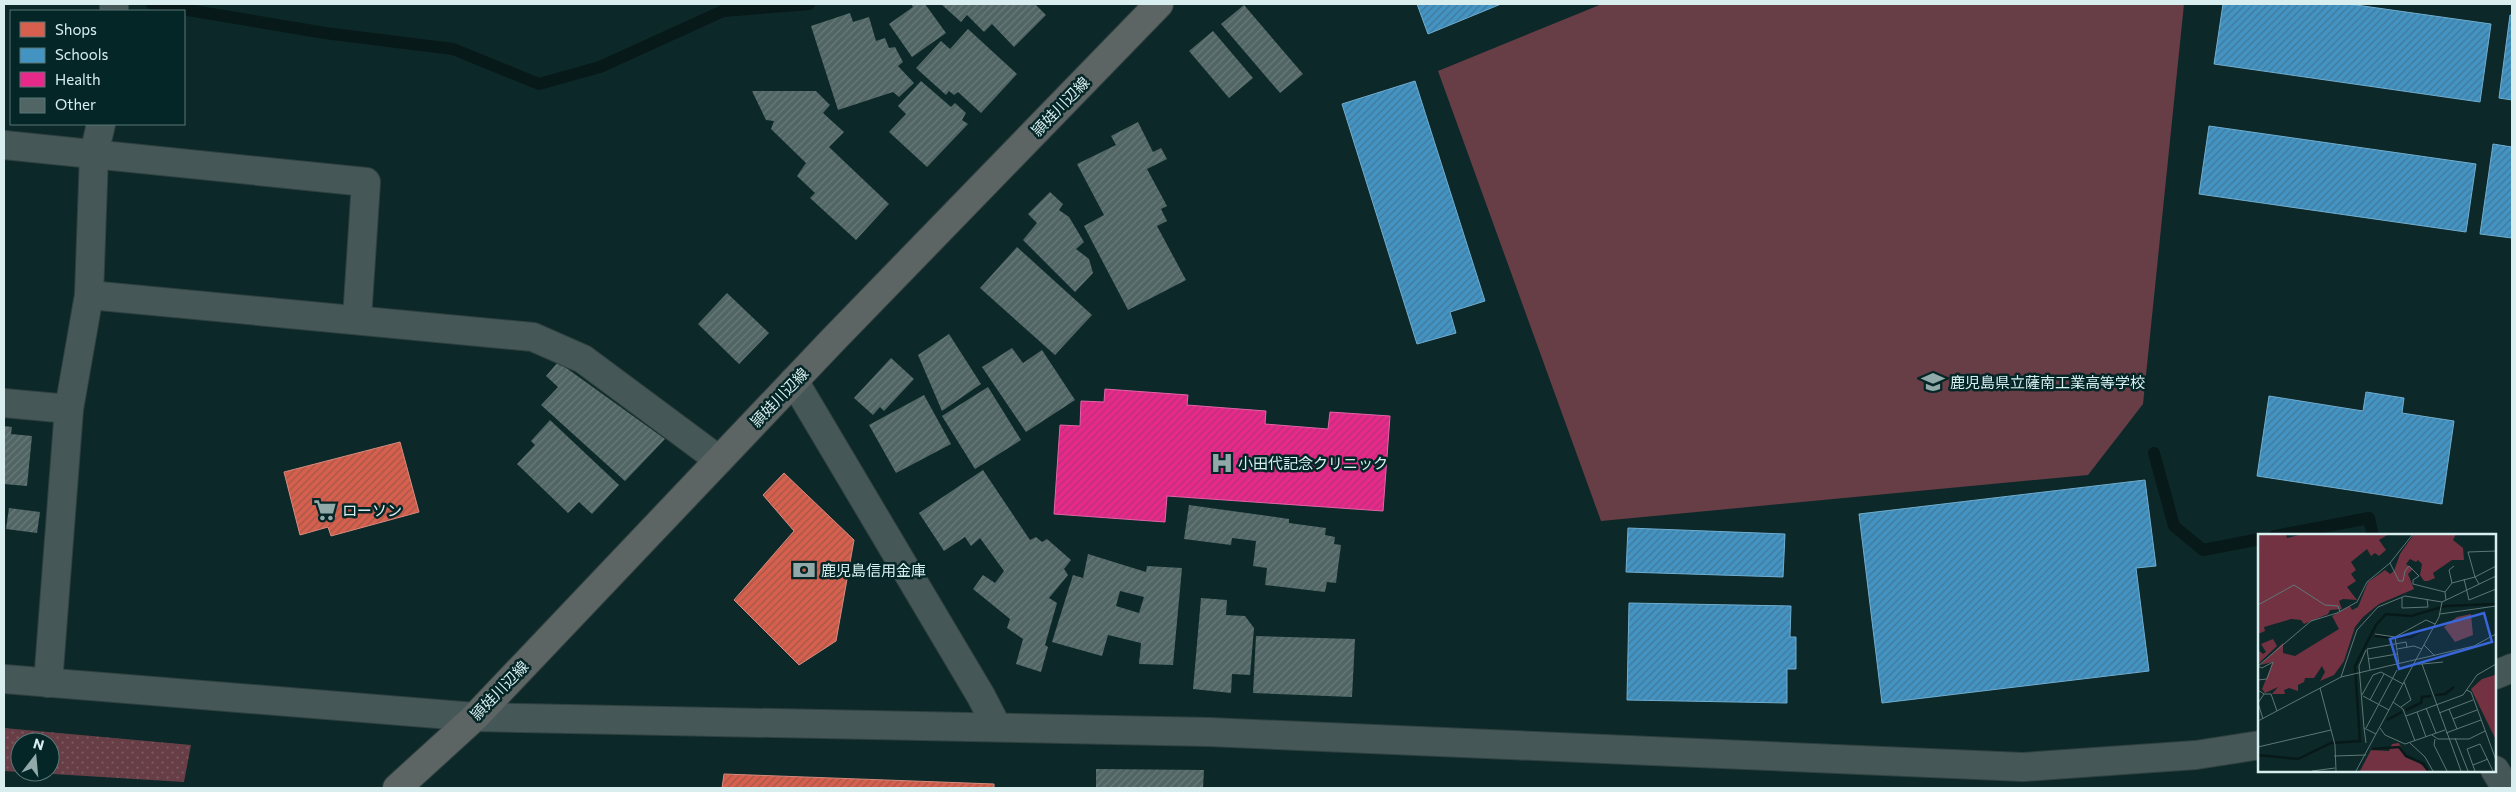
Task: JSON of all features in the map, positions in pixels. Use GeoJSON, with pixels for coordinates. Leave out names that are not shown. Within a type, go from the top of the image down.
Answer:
{"type":"FeatureCollection","features":[{"type":"Feature","properties":{"kind":"main road","name":"頴娃川辺線"},"geometry":{"type":"LineString","coordinates":[[403,786],[474,717],[794,381],[1158,4]]}},
{"type":"Feature","properties":{"kind":"street"},"geometry":{"type":"LineString","coordinates":[[48,683],[69,409],[89,295],[94,154],[101,125]]}},
{"type":"Feature","properties":{"kind":"street"},"geometry":{"type":"LineString","coordinates":[[4,145],[366,182],[357,319]]}},
{"type":"Feature","properties":{"kind":"street"},"geometry":{"type":"LineString","coordinates":[[89,295],[533,337],[583,359],[719,460]]}},
{"type":"Feature","properties":{"kind":"street"},"geometry":{"type":"LineString","coordinates":[[794,381],[982,696],[997,726]]}},
{"type":"Feature","properties":{"kind":"street"},"geometry":{"type":"LineString","coordinates":[[4,403],[69,409]]}},
{"type":"Feature","properties":{"kind":"street"},"geometry":{"type":"LineString","coordinates":[[2496,675],[2512,668]]}},
{"type":"Feature","properties":{"kind":"street"},"geometry":{"type":"LineString","coordinates":[[4,679],[474,717],[997,726],[1218,732],[2023,767],[2196,755],[2258,746]]}},
{"type":"Feature","properties":{"kind":"street"},"geometry":{"type":"LineString","coordinates":[[2496,772],[2506,788]]}},
{"type":"Feature","properties":{"kind":"shaded area"},"geometry":{"type":"Polygon","coordinates":[[[1602,4],[2184,4],[2143,404],[2088,475],[1601,521],[1438,71],[1602,4]]]}},
{"type":"Feature","properties":{"kind":"shaded area"},"geometry":{"type":"Polygon","coordinates":[[[4,728],[48,732],[10,732],[10,771],[4,771],[4,728]]]}},
{"type":"Feature","properties":{"kind":"shaded area"},"geometry":{"type":"Polygon","coordinates":[[[60,733],[191,745],[184,782],[60,774],[60,733]]]}},
{"type":"Feature","properties":{"kind":"building: Shops"},"geometry":{"type":"Polygon","coordinates":[[[400,442],[419,512],[331,536],[328,527],[300,535],[284,472],[400,442]]]}},
{"type":"Feature","properties":{"kind":"building: Shops","name":"鹿児島信用金庫"},"geometry":{"type":"Polygon","coordinates":[[[784,473],[854,540],[836,641],[799,665],[734,600],[794,531],[763,495],[784,473]]]}},
{"type":"Feature","properties":{"kind":"building: Shops"},"geometry":{"type":"Polygon","coordinates":[[[724,774],[994,784],[994,788],[722,788],[724,774]]]}},
{"type":"Feature","properties":{"kind":"building: Schools"},"geometry":{"type":"Polygon","coordinates":[[[1417,4],[1501,4],[1428,34],[1417,4]]]}},
{"type":"Feature","properties":{"kind":"building: Schools"},"geometry":{"type":"Polygon","coordinates":[[[2223,4],[2349,4],[2491,24],[2480,102],[2214,64],[2223,4]]]}},
{"type":"Feature","properties":{"kind":"building: Schools"},"geometry":{"type":"Polygon","coordinates":[[[2510,15],[2512,15],[2512,100],[2499,98],[2510,15]]]}},
{"type":"Feature","properties":{"kind":"building: Schools"},"geometry":{"type":"Polygon","coordinates":[[[1415,81],[1485,301],[1450,312],[1456,333],[1417,344],[1342,104],[1415,81]]]}},
{"type":"Feature","properties":{"kind":"building: Schools"},"geometry":{"type":"Polygon","coordinates":[[[2209,126],[2476,164],[2466,232],[2199,194],[2209,126]]]}},
{"type":"Feature","properties":{"kind":"building: Schools"},"geometry":{"type":"Polygon","coordinates":[[[2493,144],[2512,147],[2512,238],[2480,234],[2493,144]]]}},
{"type":"Feature","properties":{"kind":"building: Schools"},"geometry":{"type":"Polygon","coordinates":[[[2366,392],[2404,398],[2402,413],[2454,421],[2442,504],[2257,476],[2269,396],[2363,411],[2366,392]]]}},
{"type":"Feature","properties":{"kind":"building: Schools"},"geometry":{"type":"Polygon","coordinates":[[[2145,480],[2156,566],[2136,568],[2149,671],[1882,703],[1859,514],[2145,480]]]}},
{"type":"Feature","properties":{"kind":"building: Schools"},"geometry":{"type":"Polygon","coordinates":[[[1628,528],[1785,534],[1783,577],[1626,572],[1628,528]]]}},
{"type":"Feature","properties":{"kind":"building: Schools"},"geometry":{"type":"Polygon","coordinates":[[[1629,603],[1791,606],[1790,637],[1796,637],[1796,669],[1787,669],[1787,703],[1627,700],[1629,603]]]}},
{"type":"Feature","properties":{"kind":"building: Health","name":"小田代記念クリニック"},"geometry":{"type":"Polygon","coordinates":[[[1105,389],[1188,395],[1187,405],[1266,411],[1265,424],[1328,429],[1330,412],[1390,416],[1383,511],[1167,496],[1165,522],[1054,514],[1060,425],[1080,426],[1081,401],[1104,402],[1105,389]]]}},
{"type":"Feature","properties":{"kind":"building: Other"},"geometry":{"type":"Polygon","coordinates":[[[911,4],[925,4],[946,33],[912,57],[889,24],[913,7],[911,4]]]}},
{"type":"Feature","properties":{"kind":"building: Other"},"geometry":{"type":"Polygon","coordinates":[[[941,4],[1035,4],[1046,15],[1014,47],[992,24],[984,32],[967,15],[961,22],[941,4]]]}},
{"type":"Feature","properties":{"kind":"building: Other"},"geometry":{"type":"Polygon","coordinates":[[[1244,5],[1303,74],[1280,93],[1221,24],[1244,5]]]}},
{"type":"Feature","properties":{"kind":"building: Other"},"geometry":{"type":"Polygon","coordinates":[[[850,13],[853,22],[869,17],[876,41],[885,38],[889,48],[895,47],[903,62],[898,66],[914,83],[899,97],[893,92],[838,110],[811,26],[850,13]]]}},
{"type":"Feature","properties":{"kind":"building: Other"},"geometry":{"type":"Polygon","coordinates":[[[968,29],[1017,74],[981,113],[958,92],[954,95],[949,91],[946,95],[916,68],[941,41],[950,49],[968,29]]]}},
{"type":"Feature","properties":{"kind":"building: Other"},"geometry":{"type":"Polygon","coordinates":[[[1213,31],[1253,78],[1229,98],[1189,51],[1213,31]]]}},
{"type":"Feature","properties":{"kind":"building: Other"},"geometry":{"type":"Polygon","coordinates":[[[921,81],[951,107],[955,103],[966,113],[962,120],[968,124],[927,167],[889,132],[906,114],[898,106],[921,81]]]}},
{"type":"Feature","properties":{"kind":"building: Other"},"geometry":{"type":"Polygon","coordinates":[[[752,91],[816,91],[830,105],[823,113],[844,132],[829,147],[889,204],[856,240],[810,198],[815,193],[797,176],[806,163],[771,129],[774,121],[766,120],[752,91]]]}},
{"type":"Feature","properties":{"kind":"building: Other"},"geometry":{"type":"Polygon","coordinates":[[[1138,122],[1153,152],[1161,148],[1167,159],[1147,169],[1167,206],[1161,209],[1167,221],[1157,226],[1186,280],[1128,310],[1084,226],[1104,215],[1077,164],[1116,145],[1111,136],[1138,122]]]}},
{"type":"Feature","properties":{"kind":"building: Other"},"geometry":{"type":"Polygon","coordinates":[[[1050,192],[1063,204],[1059,210],[1069,217],[1084,242],[1076,249],[1089,259],[1093,273],[1075,292],[1023,240],[1037,223],[1028,214],[1050,192]]]}},
{"type":"Feature","properties":{"kind":"building: Other"},"geometry":{"type":"Polygon","coordinates":[[[1017,247],[1092,315],[1055,355],[980,288],[1017,247]]]}},
{"type":"Feature","properties":{"kind":"building: Other"},"geometry":{"type":"Polygon","coordinates":[[[727,293],[769,333],[739,364],[698,324],[727,293]]]}},
{"type":"Feature","properties":{"kind":"building: Other"},"geometry":{"type":"Polygon","coordinates":[[[949,334],[981,384],[942,411],[918,355],[949,334]]]}},
{"type":"Feature","properties":{"kind":"building: Other"},"geometry":{"type":"Polygon","coordinates":[[[1012,348],[1023,363],[1042,350],[1075,400],[1026,432],[982,367],[1012,348]]]}},
{"type":"Feature","properties":{"kind":"building: Other"},"geometry":{"type":"Polygon","coordinates":[[[891,358],[914,379],[884,411],[880,407],[873,415],[854,398],[891,358]]]}},
{"type":"Feature","properties":{"kind":"building: Other"},"geometry":{"type":"Polygon","coordinates":[[[558,362],[665,439],[625,481],[541,405],[558,387],[546,376],[558,362]]]}},
{"type":"Feature","properties":{"kind":"building: Other"},"geometry":{"type":"Polygon","coordinates":[[[988,387],[1021,440],[975,469],[942,416],[988,387]]]}},
{"type":"Feature","properties":{"kind":"building: Other"},"geometry":{"type":"Polygon","coordinates":[[[924,395],[951,444],[896,473],[869,425],[924,395]]]}},
{"type":"Feature","properties":{"kind":"building: Other"},"geometry":{"type":"Polygon","coordinates":[[[550,420],[619,485],[592,514],[579,502],[568,513],[517,464],[535,445],[531,441],[550,420]]]}},
{"type":"Feature","properties":{"kind":"building: Other"},"geometry":{"type":"Polygon","coordinates":[[[4,426],[12,427],[11,434],[32,436],[27,486],[4,484],[4,426]]]}},
{"type":"Feature","properties":{"kind":"building: Other"},"geometry":{"type":"Polygon","coordinates":[[[983,470],[1030,540],[1036,537],[1042,542],[1047,539],[1071,560],[1064,569],[1068,575],[1049,598],[1057,603],[1045,645],[1048,647],[1041,672],[1016,664],[1023,639],[1007,628],[1010,619],[973,589],[983,575],[995,583],[1004,571],[980,538],[971,546],[965,537],[944,551],[919,513],[983,470]]]}},
{"type":"Feature","properties":{"kind":"building: Other"},"geometry":{"type":"Polygon","coordinates":[[[1189,505],[1289,519],[1289,523],[1326,528],[1325,535],[1335,537],[1334,544],[1341,545],[1336,583],[1327,582],[1325,592],[1265,585],[1267,568],[1253,566],[1256,541],[1232,538],[1231,545],[1184,539],[1189,505]]]}},
{"type":"Feature","properties":{"kind":"building: Other"},"geometry":{"type":"Polygon","coordinates":[[[9,508],[40,512],[37,533],[6,529],[9,508]]]}},
{"type":"Feature","properties":{"kind":"building: Other"},"geometry":{"type":"Polygon","coordinates":[[[1088,554],[1146,572],[1147,566],[1182,568],[1173,665],[1139,664],[1141,643],[1108,635],[1102,656],[1052,642],[1073,575],[1083,578],[1088,554]],[[1120,591],[1116,606],[1139,613],[1144,597],[1120,591]]]}},
{"type":"Feature","properties":{"kind":"building: Other"},"geometry":{"type":"Polygon","coordinates":[[[1201,598],[1227,600],[1226,615],[1245,616],[1254,628],[1250,675],[1232,674],[1231,693],[1193,689],[1201,598]]]}},
{"type":"Feature","properties":{"kind":"building: Other"},"geometry":{"type":"Polygon","coordinates":[[[1256,636],[1355,639],[1352,697],[1253,693],[1256,636]]]}},
{"type":"Feature","properties":{"kind":"building: Other"},"geometry":{"type":"Polygon","coordinates":[[[1096,769],[1204,770],[1203,788],[1096,788],[1096,769]]]}},
{"type":"Feature","properties":{"kind":"waterway"},"geometry":{"type":"LineString","coordinates":[[152,4],[325,33],[453,49],[539,84],[600,67],[723,11],[809,4]]}},
{"type":"Feature","properties":{"kind":"waterway"},"geometry":{"type":"LineString","coordinates":[[2154,453],[2174,526],[2203,550],[2258,539]]}},
{"type":"Feature","properties":{"kind":"waterway"},"geometry":{"type":"LineString","coordinates":[[2285,534],[2369,518],[2373,534]]}},
{"type":"Feature","properties":{"kind":"place","name":"鹿児島県立薩南工業高等学校"},"geometry":{"type":"Point","coordinates":[1933,382]}},
{"type":"Feature","properties":{"kind":"place","name":"小田代記念クリニック"},"geometry":{"type":"Point","coordinates":[1222,463]}},
{"type":"Feature","properties":{"kind":"place","name":"ローソン"},"geometry":{"type":"Point","coordinates":[325,510]}},
{"type":"Feature","properties":{"kind":"place","name":"鹿児島信用金庫"},"geometry":{"type":"Point","coordinates":[804,570]}}]}
